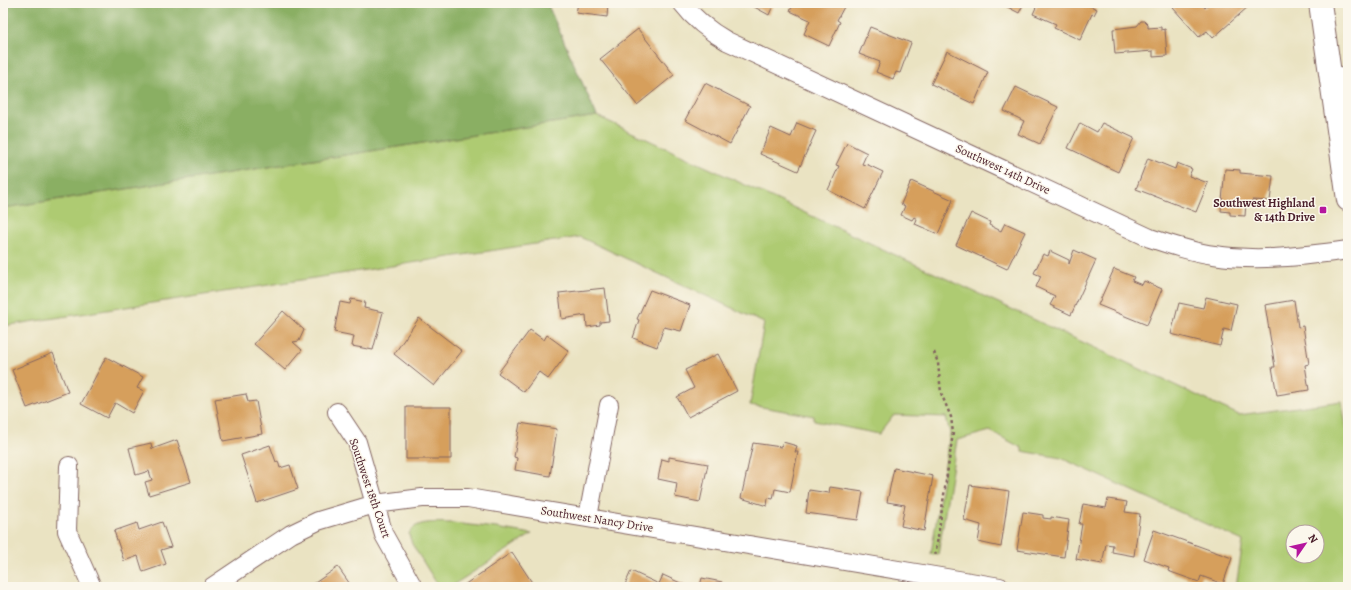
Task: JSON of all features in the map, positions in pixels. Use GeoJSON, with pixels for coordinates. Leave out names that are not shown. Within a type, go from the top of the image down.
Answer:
{"type":"FeatureCollection","features":[{"type":"Feature","properties":{"kind":"main road"},"geometry":{"type":"LineString","coordinates":[[1320,3],[1339,78],[1348,200]]}},
{"type":"Feature","properties":{"kind":"street","name":"Southwest 14th Drive"},"geometry":{"type":"LineString","coordinates":[[682,3],[692,17],[710,31],[727,41],[1150,238],[1184,249],[1216,256],[1279,257],[1348,250]]}},
{"type":"Feature","properties":{"kind":"street"},"geometry":{"type":"LineString","coordinates":[[588,517],[609,405]]}},
{"type":"Feature","properties":{"kind":"street","name":"Southwest 18th Court"},"geometry":{"type":"LineString","coordinates":[[337,412],[356,442],[384,535],[413,587]]}},
{"type":"Feature","properties":{"kind":"street"},"geometry":{"type":"LineString","coordinates":[[69,466],[67,531],[92,587]]}},
{"type":"Feature","properties":{"kind":"street","name":"Southwest Nancy Drive"},"geometry":{"type":"LineString","coordinates":[[212,587],[291,534],[318,520],[375,504],[422,498],[468,498],[588,517],[906,579],[932,576],[1000,587]]}},
{"type":"Feature","properties":{"kind":"path"},"geometry":{"type":"LineString","coordinates":[[932,576],[953,433],[951,417],[942,393],[938,363],[934,352]]}},
{"type":"Feature","properties":{"kind":"green space"},"geometry":{"type":"Polygon","coordinates":[[[3,3],[547,3],[597,116],[3,208],[3,3]]]}},
{"type":"Feature","properties":{"kind":"green space"},"geometry":{"type":"Polygon","coordinates":[[[597,116],[1239,415],[1342,401],[1348,442],[1348,587],[1236,587],[1243,541],[1061,458],[1022,451],[1022,448],[990,431],[957,440],[938,555],[931,554],[950,433],[946,417],[894,415],[879,434],[814,421],[814,416],[750,405],[764,323],[580,237],[3,326],[3,208],[597,116]]]}},
{"type":"Feature","properties":{"kind":"green space"},"geometry":{"type":"Polygon","coordinates":[[[453,523],[532,534],[450,587],[439,587],[412,544],[409,534],[412,529],[422,524],[453,523]]]}},
{"type":"Feature","properties":{"kind":"building"},"geometry":{"type":"Polygon","coordinates":[[[578,3],[608,3],[607,17],[576,13],[578,3]]]}},
{"type":"Feature","properties":{"kind":"building"},"geometry":{"type":"Polygon","coordinates":[[[747,3],[774,3],[769,15],[747,3]]]}},
{"type":"Feature","properties":{"kind":"building"},"geometry":{"type":"Polygon","coordinates":[[[794,3],[842,3],[845,5],[837,20],[840,22],[829,46],[804,34],[810,20],[790,11],[794,3]]]}},
{"type":"Feature","properties":{"kind":"building"},"geometry":{"type":"Polygon","coordinates":[[[1000,3],[1024,3],[1019,13],[1000,3]]]}},
{"type":"Feature","properties":{"kind":"building"},"geometry":{"type":"Polygon","coordinates":[[[1038,3],[1083,3],[1097,9],[1094,15],[1092,14],[1080,40],[1054,28],[1056,24],[1033,14],[1038,3]]]}},
{"type":"Feature","properties":{"kind":"building"},"geometry":{"type":"Polygon","coordinates":[[[1179,3],[1201,3],[1205,8],[1210,3],[1246,3],[1249,6],[1213,38],[1207,31],[1199,37],[1173,8],[1179,3]]]}},
{"type":"Feature","properties":{"kind":"building"},"geometry":{"type":"Polygon","coordinates":[[[1141,21],[1144,21],[1148,25],[1148,28],[1161,27],[1161,30],[1165,29],[1167,56],[1153,57],[1153,51],[1115,54],[1113,29],[1137,26],[1141,21]]]}},
{"type":"Feature","properties":{"kind":"building"},"geometry":{"type":"Polygon","coordinates":[[[870,27],[911,43],[900,73],[896,72],[893,79],[876,72],[880,62],[859,54],[870,27]]]}},
{"type":"Feature","properties":{"kind":"building"},"geometry":{"type":"Polygon","coordinates":[[[638,29],[674,75],[637,105],[600,59],[638,29]]]}},
{"type":"Feature","properties":{"kind":"building"},"geometry":{"type":"Polygon","coordinates":[[[947,51],[988,72],[974,104],[931,84],[947,51]]]}},
{"type":"Feature","properties":{"kind":"building"},"geometry":{"type":"Polygon","coordinates":[[[705,83],[750,106],[730,144],[685,120],[705,83]]]}},
{"type":"Feature","properties":{"kind":"building"},"geometry":{"type":"Polygon","coordinates":[[[1016,87],[1058,107],[1040,144],[1018,134],[1024,121],[1004,111],[1016,87]]]}},
{"type":"Feature","properties":{"kind":"building"},"geometry":{"type":"Polygon","coordinates":[[[797,123],[816,131],[798,171],[760,154],[771,128],[791,137],[797,123]]]}},
{"type":"Feature","properties":{"kind":"building"},"geometry":{"type":"Polygon","coordinates":[[[1080,123],[1097,132],[1102,123],[1134,138],[1118,172],[1068,148],[1080,123]]]}},
{"type":"Feature","properties":{"kind":"building"},"geometry":{"type":"Polygon","coordinates":[[[847,143],[867,153],[862,164],[866,164],[883,172],[865,209],[828,190],[839,166],[836,165],[847,143]]]}},
{"type":"Feature","properties":{"kind":"building"},"geometry":{"type":"Polygon","coordinates":[[[1148,158],[1175,169],[1177,163],[1192,169],[1189,176],[1208,183],[1196,212],[1136,189],[1148,158]]]}},
{"type":"Feature","properties":{"kind":"building"},"geometry":{"type":"Polygon","coordinates":[[[1225,169],[1240,170],[1240,173],[1273,176],[1270,201],[1252,200],[1252,203],[1246,202],[1245,216],[1230,215],[1230,212],[1221,211],[1225,169]]]}},
{"type":"Feature","properties":{"kind":"building"},"geometry":{"type":"Polygon","coordinates":[[[911,181],[953,200],[938,234],[915,224],[917,219],[914,217],[912,220],[901,215],[905,206],[901,204],[911,181]]]}},
{"type":"Feature","properties":{"kind":"building"},"geometry":{"type":"Polygon","coordinates":[[[971,213],[990,222],[989,225],[1001,231],[1005,223],[1025,232],[1007,269],[956,245],[971,213]]]}},
{"type":"Feature","properties":{"kind":"building"},"geometry":{"type":"Polygon","coordinates":[[[1074,250],[1096,260],[1071,315],[1050,305],[1055,296],[1036,287],[1041,276],[1034,273],[1043,254],[1048,256],[1050,251],[1069,260],[1069,264],[1074,250]]]}},
{"type":"Feature","properties":{"kind":"building"},"geometry":{"type":"Polygon","coordinates":[[[1114,269],[1134,277],[1132,281],[1142,285],[1144,281],[1162,289],[1147,325],[1098,305],[1114,269]]]}},
{"type":"Feature","properties":{"kind":"building"},"geometry":{"type":"Polygon","coordinates":[[[605,288],[609,321],[600,322],[600,325],[587,327],[586,315],[562,319],[559,293],[605,288]]]}},
{"type":"Feature","properties":{"kind":"building"},"geometry":{"type":"Polygon","coordinates":[[[650,290],[690,305],[681,331],[664,327],[657,347],[633,338],[639,320],[637,319],[650,290]]]}},
{"type":"Feature","properties":{"kind":"building"},"geometry":{"type":"Polygon","coordinates":[[[1206,297],[1237,304],[1231,331],[1224,329],[1220,346],[1171,334],[1179,303],[1203,308],[1206,297]]]}},
{"type":"Feature","properties":{"kind":"building"},"geometry":{"type":"Polygon","coordinates":[[[351,299],[365,302],[364,308],[383,312],[373,350],[352,346],[354,336],[334,332],[340,302],[350,304],[351,299]]]}},
{"type":"Feature","properties":{"kind":"building"},"geometry":{"type":"Polygon","coordinates":[[[1294,300],[1298,327],[1303,326],[1309,364],[1305,365],[1309,390],[1277,395],[1272,367],[1275,367],[1265,305],[1294,300]]]}},
{"type":"Feature","properties":{"kind":"building"},"geometry":{"type":"Polygon","coordinates":[[[283,311],[304,330],[299,341],[293,342],[302,350],[285,370],[254,344],[283,311]]]}},
{"type":"Feature","properties":{"kind":"building"},"geometry":{"type":"Polygon","coordinates":[[[419,318],[462,351],[434,386],[394,354],[419,318]]]}},
{"type":"Feature","properties":{"kind":"building"},"geometry":{"type":"Polygon","coordinates":[[[530,330],[544,340],[547,335],[569,351],[548,379],[539,372],[524,392],[498,373],[530,330]]]}},
{"type":"Feature","properties":{"kind":"building"},"geometry":{"type":"Polygon","coordinates":[[[53,353],[68,392],[27,408],[12,370],[53,353]]]}},
{"type":"Feature","properties":{"kind":"building"},"geometry":{"type":"Polygon","coordinates":[[[718,354],[737,391],[688,417],[677,397],[694,388],[685,370],[718,354]]]}},
{"type":"Feature","properties":{"kind":"building"},"geometry":{"type":"Polygon","coordinates":[[[106,357],[143,377],[137,388],[144,391],[132,413],[115,403],[107,418],[81,404],[106,357]]]}},
{"type":"Feature","properties":{"kind":"building"},"geometry":{"type":"Polygon","coordinates":[[[246,394],[248,402],[256,401],[262,434],[223,441],[215,399],[246,394]]]}},
{"type":"Feature","properties":{"kind":"building"},"geometry":{"type":"Polygon","coordinates":[[[406,407],[451,407],[451,459],[406,459],[406,407]]]}},
{"type":"Feature","properties":{"kind":"building"},"geometry":{"type":"Polygon","coordinates":[[[520,423],[557,429],[550,476],[515,470],[517,458],[514,457],[520,423]]]}},
{"type":"Feature","properties":{"kind":"building"},"geometry":{"type":"Polygon","coordinates":[[[177,440],[191,482],[149,495],[145,482],[152,480],[149,471],[136,475],[129,448],[151,443],[152,449],[177,440]]]}},
{"type":"Feature","properties":{"kind":"building"},"geometry":{"type":"Polygon","coordinates":[[[783,442],[797,446],[795,452],[798,452],[790,492],[775,489],[773,499],[768,498],[767,506],[741,498],[753,443],[781,447],[783,442]]]}},
{"type":"Feature","properties":{"kind":"building"},"geometry":{"type":"Polygon","coordinates":[[[270,445],[276,462],[278,461],[280,468],[290,465],[298,489],[257,503],[241,455],[270,445]]]}},
{"type":"Feature","properties":{"kind":"building"},"geometry":{"type":"Polygon","coordinates":[[[669,457],[708,464],[700,502],[675,497],[677,483],[658,479],[662,459],[669,461],[669,457]]]}},
{"type":"Feature","properties":{"kind":"building"},"geometry":{"type":"Polygon","coordinates":[[[894,468],[933,476],[924,531],[901,526],[905,505],[887,502],[894,468]]]}},
{"type":"Feature","properties":{"kind":"building"},"geometry":{"type":"Polygon","coordinates":[[[970,485],[1009,491],[1001,547],[978,542],[981,525],[964,520],[970,485]]]}},
{"type":"Feature","properties":{"kind":"building"},"geometry":{"type":"Polygon","coordinates":[[[830,487],[863,492],[858,520],[806,513],[809,490],[829,493],[830,487]]]}},
{"type":"Feature","properties":{"kind":"building"},"geometry":{"type":"Polygon","coordinates":[[[1108,499],[1127,502],[1125,512],[1140,514],[1134,556],[1112,552],[1113,545],[1106,544],[1102,564],[1076,559],[1082,524],[1079,524],[1083,504],[1106,508],[1108,499]]]}},
{"type":"Feature","properties":{"kind":"building"},"geometry":{"type":"Polygon","coordinates":[[[1023,512],[1043,515],[1043,518],[1051,519],[1051,517],[1069,520],[1064,557],[1017,550],[1023,512]]]}},
{"type":"Feature","properties":{"kind":"building"},"geometry":{"type":"Polygon","coordinates":[[[162,522],[171,547],[161,550],[166,564],[143,572],[138,556],[124,561],[114,531],[137,523],[139,530],[162,522]]]}},
{"type":"Feature","properties":{"kind":"building"},"geometry":{"type":"Polygon","coordinates":[[[1154,530],[1232,558],[1223,584],[1201,576],[1199,582],[1168,571],[1169,568],[1144,559],[1154,530]]]}},
{"type":"Feature","properties":{"kind":"building"},"geometry":{"type":"Polygon","coordinates":[[[512,552],[535,587],[465,587],[464,585],[512,552]]]}},
{"type":"Feature","properties":{"kind":"building"},"geometry":{"type":"Polygon","coordinates":[[[338,567],[352,587],[313,587],[312,585],[338,567]]]}},
{"type":"Feature","properties":{"kind":"building"},"geometry":{"type":"Polygon","coordinates":[[[631,571],[659,584],[663,575],[687,586],[624,587],[631,571]]]}},
{"type":"Feature","properties":{"kind":"building"},"geometry":{"type":"Polygon","coordinates":[[[702,578],[722,582],[721,587],[700,586],[702,578]]]}},
{"type":"Feature","properties":{"kind":"place","name":"Southwest Highland & 14th Drive"},"geometry":{"type":"Point","coordinates":[1323,210]}}]}
